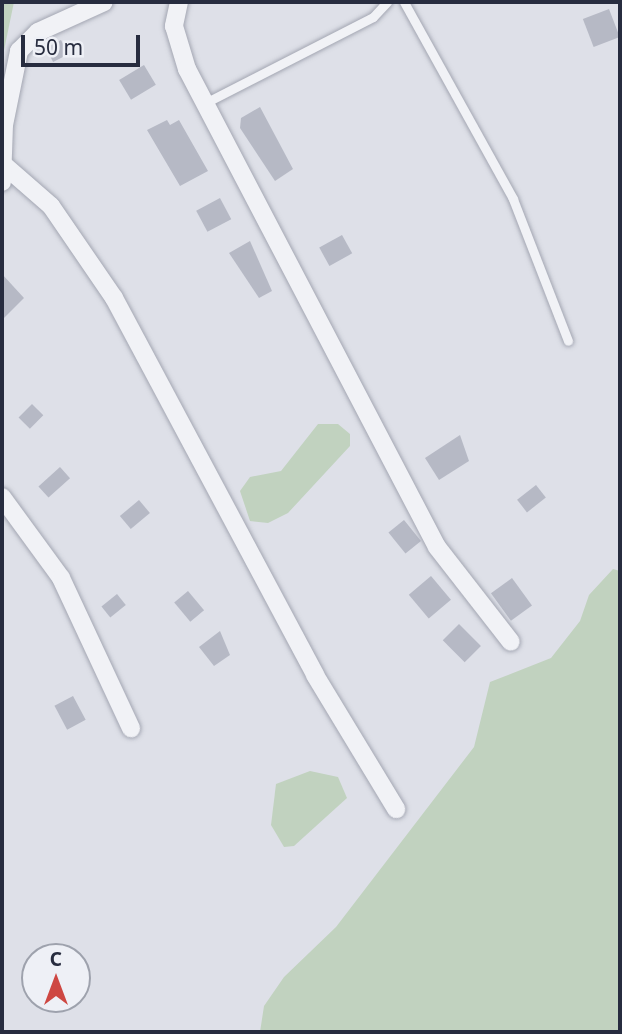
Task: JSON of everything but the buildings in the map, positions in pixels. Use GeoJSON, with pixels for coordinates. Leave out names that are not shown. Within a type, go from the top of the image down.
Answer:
{"type":"FeatureCollection","features":[{"type":"Feature","properties":{"kind":"street"},"geometry":{"type":"LineString","coordinates":[[104,2],[38,32],[19,51],[4,125],[3,174],[51,206],[114,298],[315,675],[396,809]]}},
{"type":"Feature","properties":{"kind":"street"},"geometry":{"type":"LineString","coordinates":[[178,2],[176,38],[206,102],[431,536],[511,642]]}},
{"type":"Feature","properties":{"kind":"street"},"geometry":{"type":"LineString","coordinates":[[2,497],[61,578],[131,728]]}},
{"type":"Feature","properties":{"kind":"lane"},"geometry":{"type":"LineString","coordinates":[[206,102],[373,17],[387,2]]}},
{"type":"Feature","properties":{"kind":"lane"},"geometry":{"type":"LineString","coordinates":[[404,2],[513,200],[568,341]]}},
{"type":"Feature","properties":{"kind":"green space"},"geometry":{"type":"Polygon","coordinates":[[[2,2],[14,2],[2,60],[2,2]]]}},
{"type":"Feature","properties":{"kind":"green space"},"geometry":{"type":"Polygon","coordinates":[[[318,424],[338,424],[350,434],[350,446],[288,513],[268,523],[250,521],[240,491],[250,477],[281,471],[318,424]]]}},
{"type":"Feature","properties":{"kind":"green space"},"geometry":{"type":"Polygon","coordinates":[[[613,569],[620,571],[620,1032],[260,1032],[264,1006],[284,977],[336,927],[474,747],[490,682],[551,658],[580,621],[589,595],[613,569]]]}},
{"type":"Feature","properties":{"kind":"green space"},"geometry":{"type":"Polygon","coordinates":[[[310,771],[338,777],[347,798],[294,846],[284,847],[271,825],[276,784],[310,771]]]}}]}
